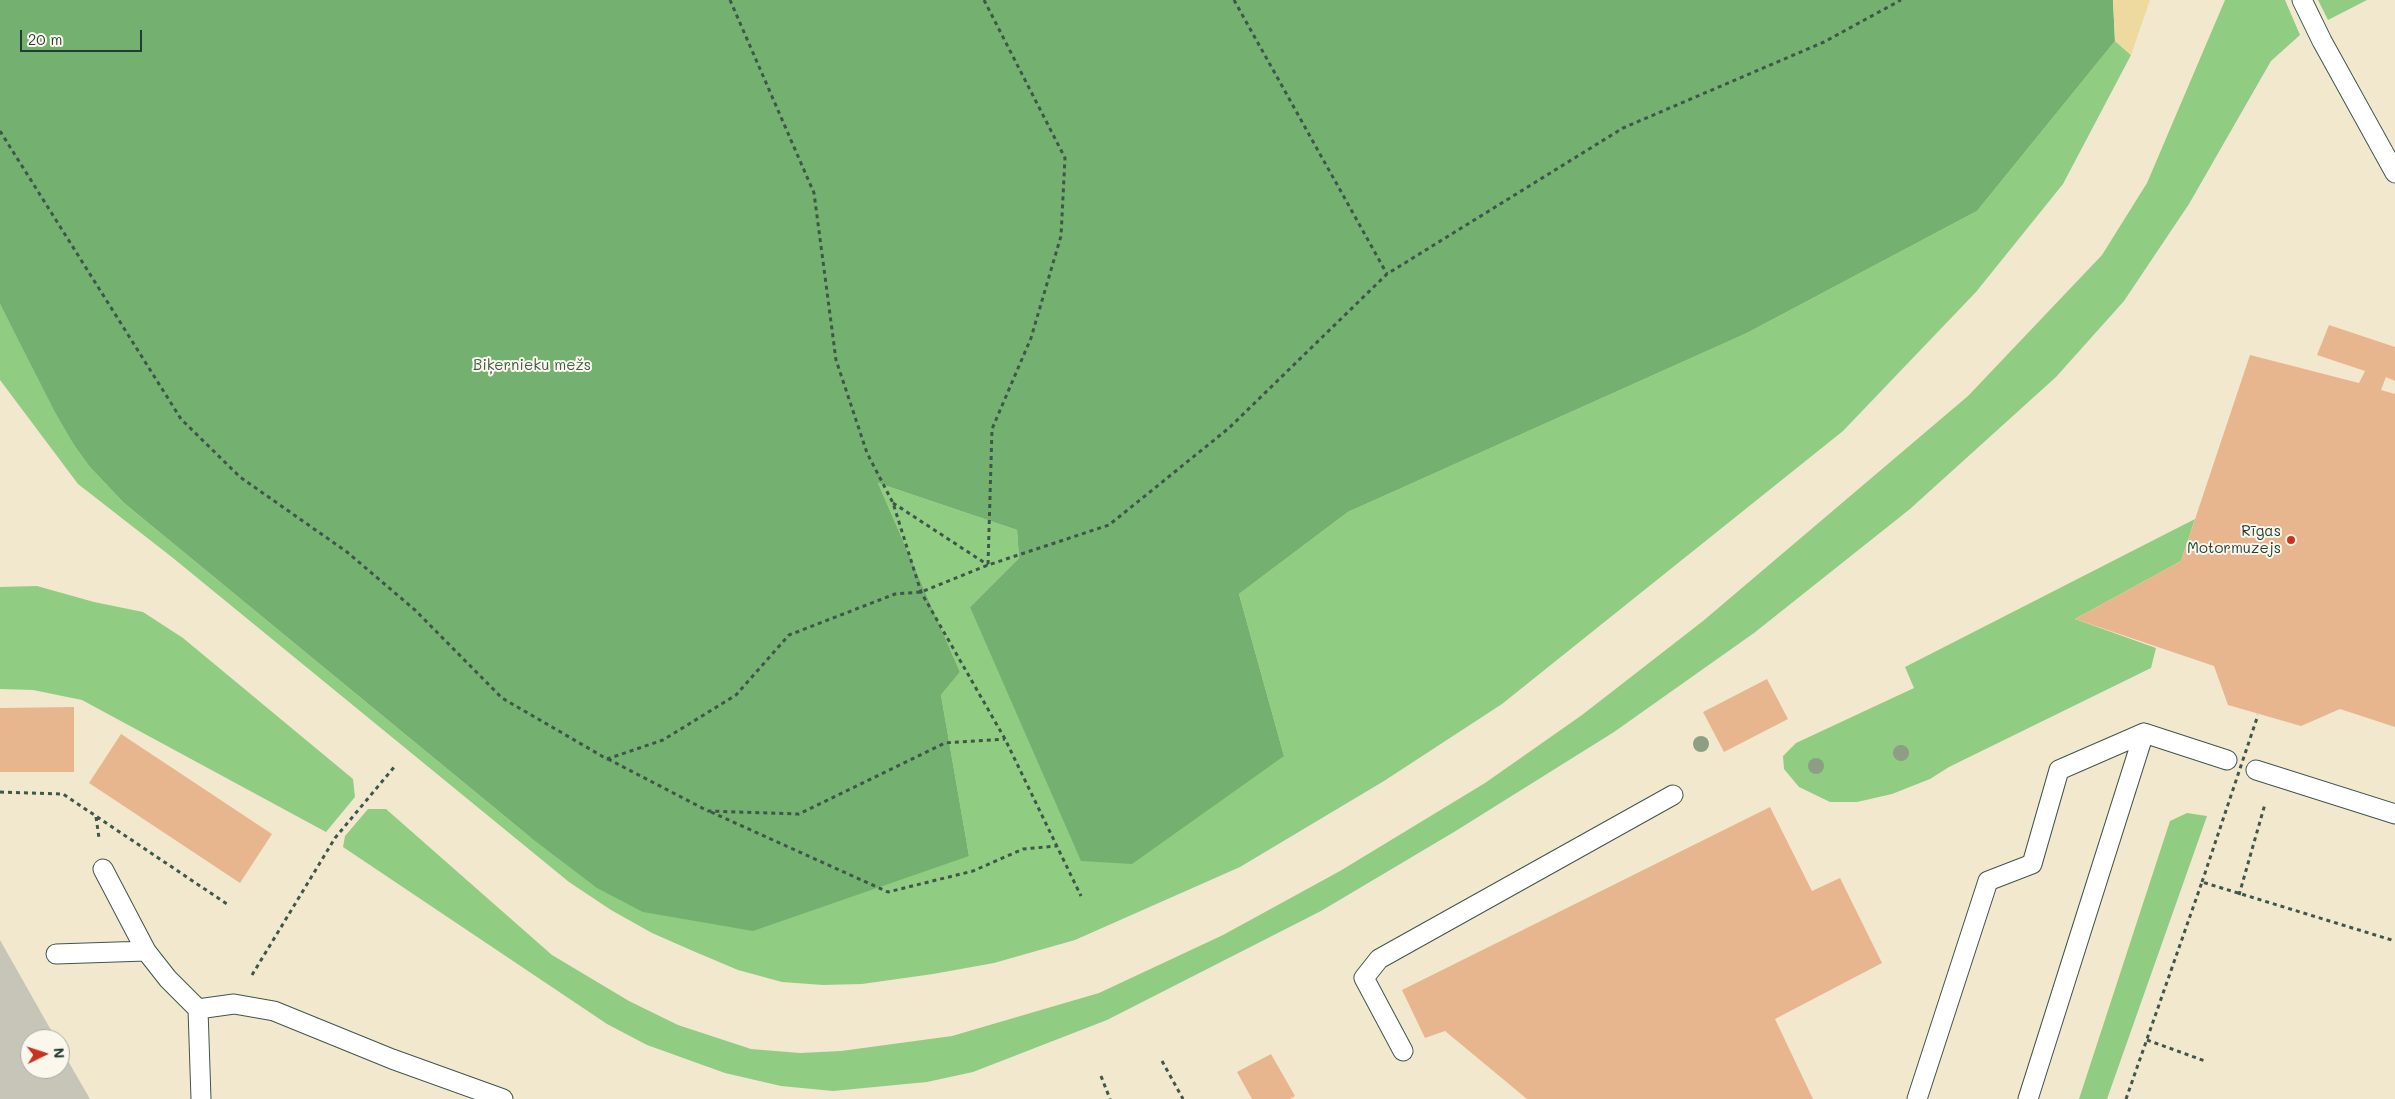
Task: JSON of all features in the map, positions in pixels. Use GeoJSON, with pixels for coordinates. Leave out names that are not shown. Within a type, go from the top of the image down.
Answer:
{"type":"FeatureCollection","features":[{"type":"Feature","properties":{"kind":"lane"},"geometry":{"type":"LineString","coordinates":[[2302,0],[2322,41],[2395,173]]}},
{"type":"Feature","properties":{"kind":"lane"},"geometry":{"type":"LineString","coordinates":[[1917,1099],[1988,881],[2032,864],[2060,770],[2144,734],[2227,760]]}},
{"type":"Feature","properties":{"kind":"lane"},"geometry":{"type":"LineString","coordinates":[[2028,1099],[2144,734]]}},
{"type":"Feature","properties":{"kind":"lane"},"geometry":{"type":"LineString","coordinates":[[2256,770],[2395,814]]}},
{"type":"Feature","properties":{"kind":"lane"},"geometry":{"type":"LineString","coordinates":[[1403,1051],[1364,978],[1378,959],[1673,795]]}},
{"type":"Feature","properties":{"kind":"lane"},"geometry":{"type":"LineString","coordinates":[[103,870],[146,951],[168,979],[198,1009],[201,1099]]}},
{"type":"Feature","properties":{"kind":"lane"},"geometry":{"type":"LineString","coordinates":[[56,954],[146,951]]}},
{"type":"Feature","properties":{"kind":"lane"},"geometry":{"type":"LineString","coordinates":[[198,1009],[234,1004],[274,1011],[392,1059],[503,1099]]}},
{"type":"Feature","properties":{"kind":"path"},"geometry":{"type":"LineString","coordinates":[[730,0],[814,193],[836,360],[867,453],[893,503],[921,592],[1006,739],[1081,896]]}},
{"type":"Feature","properties":{"kind":"path"},"geometry":{"type":"LineString","coordinates":[[984,0],[1065,158],[1061,236],[1031,338],[992,429],[988,565]]}},
{"type":"Feature","properties":{"kind":"path"},"geometry":{"type":"LineString","coordinates":[[1234,0],[1387,274]]}},
{"type":"Feature","properties":{"kind":"path"},"geometry":{"type":"LineString","coordinates":[[608,758],[663,740],[736,696],[789,635],[895,594],[921,592],[988,565],[1109,526],[1229,428],[1387,274],[1623,128],[1824,42],[1901,0]]}},
{"type":"Feature","properties":{"kind":"path"},"geometry":{"type":"LineString","coordinates":[[0,131],[181,419],[240,477],[347,552],[415,610],[502,698],[608,758],[708,811],[888,892],[973,871],[1023,849],[1057,846]]}},
{"type":"Feature","properties":{"kind":"path"},"geometry":{"type":"LineString","coordinates":[[893,503],[988,565]]}},
{"type":"Feature","properties":{"kind":"path"},"geometry":{"type":"LineString","coordinates":[[2126,1099],[2258,715]]}},
{"type":"Feature","properties":{"kind":"path"},"geometry":{"type":"LineString","coordinates":[[708,811],[799,814],[945,743],[1006,739]]}},
{"type":"Feature","properties":{"kind":"path"},"geometry":{"type":"LineString","coordinates":[[234,1004],[335,838],[395,766]]}},
{"type":"Feature","properties":{"kind":"path"},"geometry":{"type":"LineString","coordinates":[[0,792],[63,794],[227,904]]}},
{"type":"Feature","properties":{"kind":"path"},"geometry":{"type":"LineString","coordinates":[[2239,895],[2255,839]]}},
{"type":"Feature","properties":{"kind":"path"},"geometry":{"type":"LineString","coordinates":[[2202,882],[2239,895],[2395,940]]}},
{"type":"Feature","properties":{"kind":"path"},"geometry":{"type":"LineString","coordinates":[[2147,1040],[2205,1061]]}},
{"type":"Feature","properties":{"kind":"path"},"geometry":{"type":"LineString","coordinates":[[1162,1061],[1183,1099]]}},
{"type":"Feature","properties":{"kind":"path"},"geometry":{"type":"LineString","coordinates":[[1101,1076],[1110,1099]]}},
{"type":"Feature","properties":{"kind":"shaded area"},"geometry":{"type":"Polygon","coordinates":[[[0,940],[50,1029],[20,1029],[20,1079],[70,1079],[70,1064],[90,1099],[0,1099],[0,940]]]}},
{"type":"Feature","properties":{"kind":"green space","name":"Biķernieku mežs"},"geometry":{"type":"Polygon","coordinates":[[[0,0],[2113,0],[2115,41],[1977,211],[1747,333],[1348,512],[1239,594],[1284,756],[1132,864],[1081,861],[970,607],[1019,558],[1017,530],[878,483],[960,672],[941,695],[969,856],[753,931],[643,912],[597,888],[530,837],[124,503],[89,466],[74,445],[55,412],[0,304],[0,0]]]}},
{"type":"Feature","properties":{"kind":"green space"},"geometry":{"type":"Polygon","coordinates":[[[2225,0],[2285,0],[2300,35],[2271,61],[2189,204],[2124,301],[2056,377],[1910,509],[1754,633],[1614,732],[1454,832],[1321,911],[1107,1020],[973,1072],[927,1082],[833,1091],[781,1086],[725,1073],[647,1045],[607,1024],[343,847],[345,836],[368,809],[386,809],[552,955],[629,1001],[678,1025],[751,1049],[800,1053],[841,1051],[952,1036],[1099,993],[1223,935],[1340,871],[1485,783],[1582,715],[1703,621],[1968,396],[2102,255],[2147,183],[2225,0]]]}},
{"type":"Feature","properties":{"kind":"green space"},"geometry":{"type":"Polygon","coordinates":[[[2318,0],[2367,0],[2328,20],[2318,0]]]}},
{"type":"Feature","properties":{"kind":"green space"},"geometry":{"type":"Polygon","coordinates":[[[2115,41],[2131,55],[2063,184],[1976,292],[1843,431],[1502,704],[1384,781],[1240,867],[1075,940],[994,963],[933,974],[862,984],[823,985],[782,982],[738,970],[652,933],[611,910],[569,882],[173,558],[78,484],[0,380],[0,304],[74,445],[89,466],[124,503],[530,837],[969,856],[941,695],[960,672],[878,483],[1017,530],[1019,558],[970,607],[1284,756],[1239,594],[1348,512],[1747,333],[1977,211],[2115,41]]]}},
{"type":"Feature","properties":{"kind":"green space"},"geometry":{"type":"Polygon","coordinates":[[[2195,519],[2181,561],[2075,619],[2156,648],[2151,668],[1949,767],[1930,779],[1892,794],[1857,802],[1830,802],[1799,787],[1784,769],[1783,756],[1796,743],[1914,688],[1905,667],[2195,519]]]}},
{"type":"Feature","properties":{"kind":"green space"},"geometry":{"type":"Polygon","coordinates":[[[37,586],[94,602],[143,612],[183,638],[353,779],[355,797],[326,832],[82,700],[33,690],[0,689],[0,587],[37,586]]]}},
{"type":"Feature","properties":{"kind":"green space"},"geometry":{"type":"Polygon","coordinates":[[[2187,813],[2207,816],[2107,1099],[2079,1099],[2170,821],[2187,813]]]}},
{"type":"Feature","properties":{"kind":"sand"},"geometry":{"type":"Polygon","coordinates":[[[2113,0],[2150,0],[2131,55],[2115,41],[2113,0]]]}},
{"type":"Feature","properties":{"kind":"building","name":"Rīgas Motormuzejs"},"geometry":{"type":"Polygon","coordinates":[[[2329,325],[2395,347],[2395,381],[2386,377],[2381,390],[2395,394],[2395,727],[2340,709],[2301,726],[2228,705],[2214,666],[2075,619],[2181,561],[2250,355],[2359,383],[2365,371],[2317,355],[2329,325]]]}},
{"type":"Feature","properties":{"kind":"building"},"geometry":{"type":"Polygon","coordinates":[[[1767,679],[1788,719],[1724,752],[1703,712],[1767,679]]]}},
{"type":"Feature","properties":{"kind":"building"},"geometry":{"type":"Polygon","coordinates":[[[74,707],[74,772],[0,772],[0,708],[74,707]]]}},
{"type":"Feature","properties":{"kind":"building"},"geometry":{"type":"Polygon","coordinates":[[[121,734],[272,834],[240,883],[89,783],[121,734]]]}},
{"type":"Feature","properties":{"kind":"building"},"geometry":{"type":"Polygon","coordinates":[[[1770,807],[1812,891],[1840,878],[1882,963],[1775,1019],[1813,1099],[1527,1099],[1445,1031],[1425,1038],[1402,990],[1770,807]]]}},
{"type":"Feature","properties":{"kind":"building"},"geometry":{"type":"Polygon","coordinates":[[[1271,1054],[1295,1096],[1290,1099],[1252,1099],[1237,1072],[1271,1054]]]}},
{"type":"Feature","properties":{"kind":"place","name":"Rīgas Motormuzejs"},"geometry":{"type":"Point","coordinates":[2291,540]}}]}
